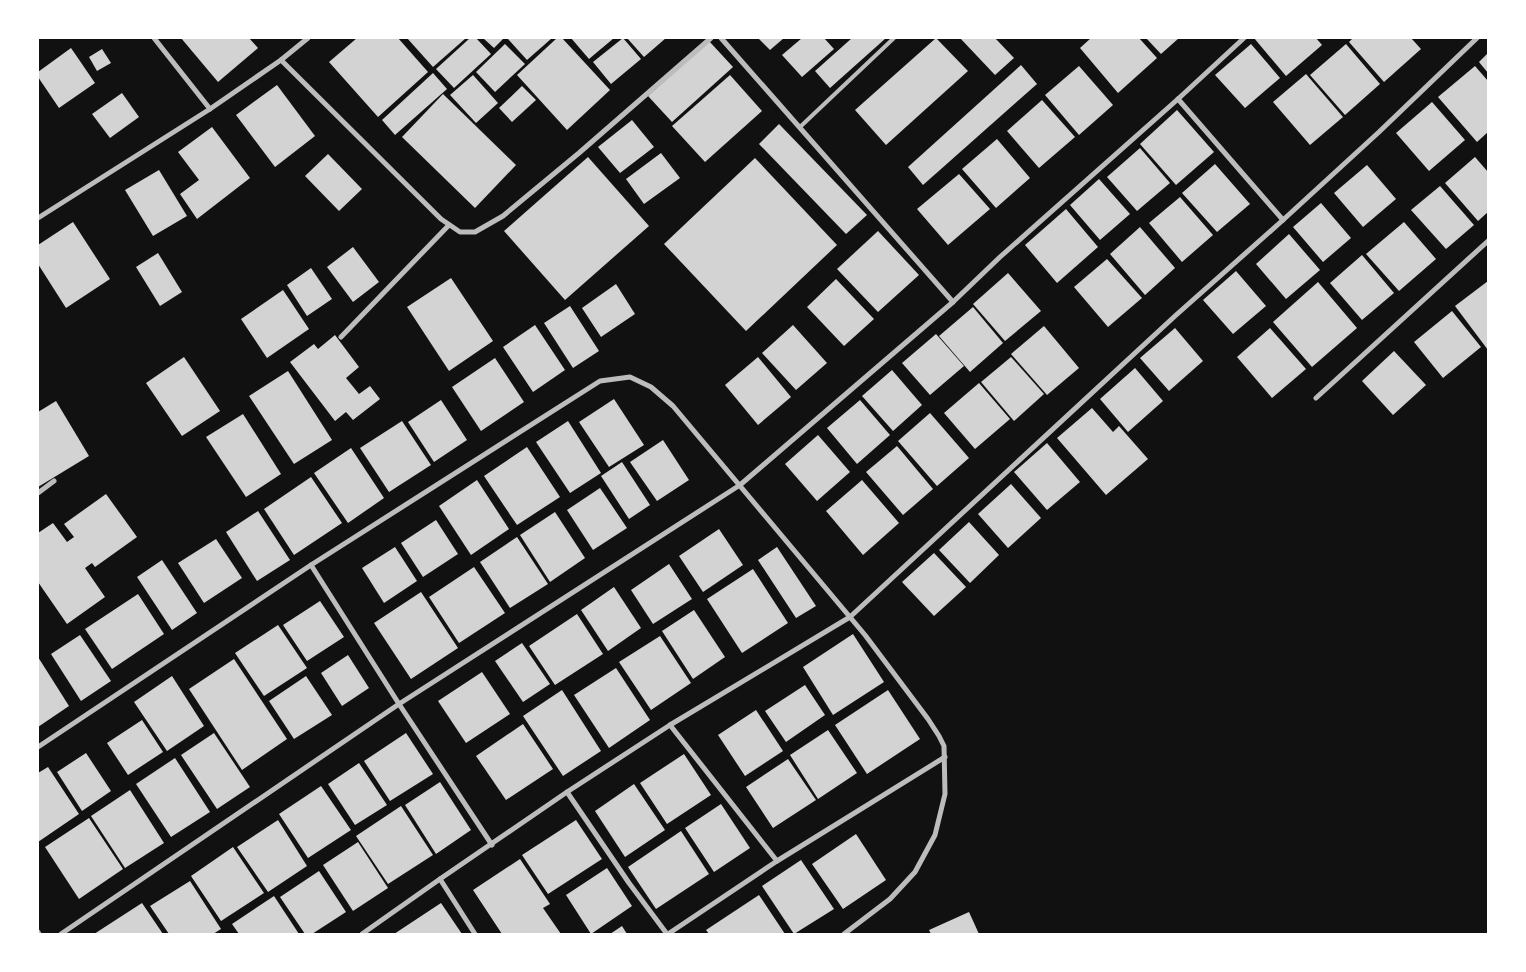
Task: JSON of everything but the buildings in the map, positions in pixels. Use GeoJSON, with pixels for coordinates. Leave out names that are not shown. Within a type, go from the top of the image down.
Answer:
{"type":"FeatureCollection","features":[{"type":"Feature","properties":{"kind":"street"},"geometry":{"type":"LineString","coordinates":[[154,38],[210,109]]}},
{"type":"Feature","properties":{"kind":"street"},"geometry":{"type":"LineString","coordinates":[[38,218],[210,109],[281,60],[308,38]]}},
{"type":"Feature","properties":{"kind":"street"},"geometry":{"type":"LineString","coordinates":[[281,60],[441,219],[460,232],[475,232],[503,216],[579,153],[711,38]]}},
{"type":"Feature","properties":{"kind":"street"},"geometry":{"type":"LineString","coordinates":[[721,38],[953,302]]}},
{"type":"Feature","properties":{"kind":"street"},"geometry":{"type":"LineString","coordinates":[[60,934],[399,704],[740,485],[953,302],[1000,257],[1244,38]]}},
{"type":"Feature","properties":{"kind":"street"},"geometry":{"type":"LineString","coordinates":[[362,934],[440,878],[670,725],[850,617],[1175,316],[1379,132],[1477,38]]}},
{"type":"Feature","properties":{"kind":"street"},"geometry":{"type":"LineString","coordinates":[[1178,99],[1283,220]]}},
{"type":"Feature","properties":{"kind":"street"},"geometry":{"type":"LineString","coordinates":[[341,336],[450,225]]}},
{"type":"Feature","properties":{"kind":"street"},"geometry":{"type":"LineString","coordinates":[[1316,398],[1488,241]]}},
{"type":"Feature","properties":{"kind":"street"},"geometry":{"type":"LineString","coordinates":[[38,747],[311,565],[600,381],[630,377],[651,387],[673,406],[850,617],[928,719],[944,746],[945,794],[935,835],[915,872],[890,899],[844,934]]}},
{"type":"Feature","properties":{"kind":"street"},"geometry":{"type":"LineString","coordinates":[[38,493],[54,481]]}},
{"type":"Feature","properties":{"kind":"street"},"geometry":{"type":"LineString","coordinates":[[311,565],[399,704],[492,845]]}},
{"type":"Feature","properties":{"kind":"street"},"geometry":{"type":"LineString","coordinates":[[670,725],[777,861]]}},
{"type":"Feature","properties":{"kind":"street"},"geometry":{"type":"LineString","coordinates":[[567,792],[667,934],[777,861],[945,757]]}},
{"type":"Feature","properties":{"kind":"street"},"geometry":{"type":"LineString","coordinates":[[440,878],[475,934]]}},
{"type":"Feature","properties":{"kind":"lane"},"geometry":{"type":"LineString","coordinates":[[800,127],[894,38]]}}]}
